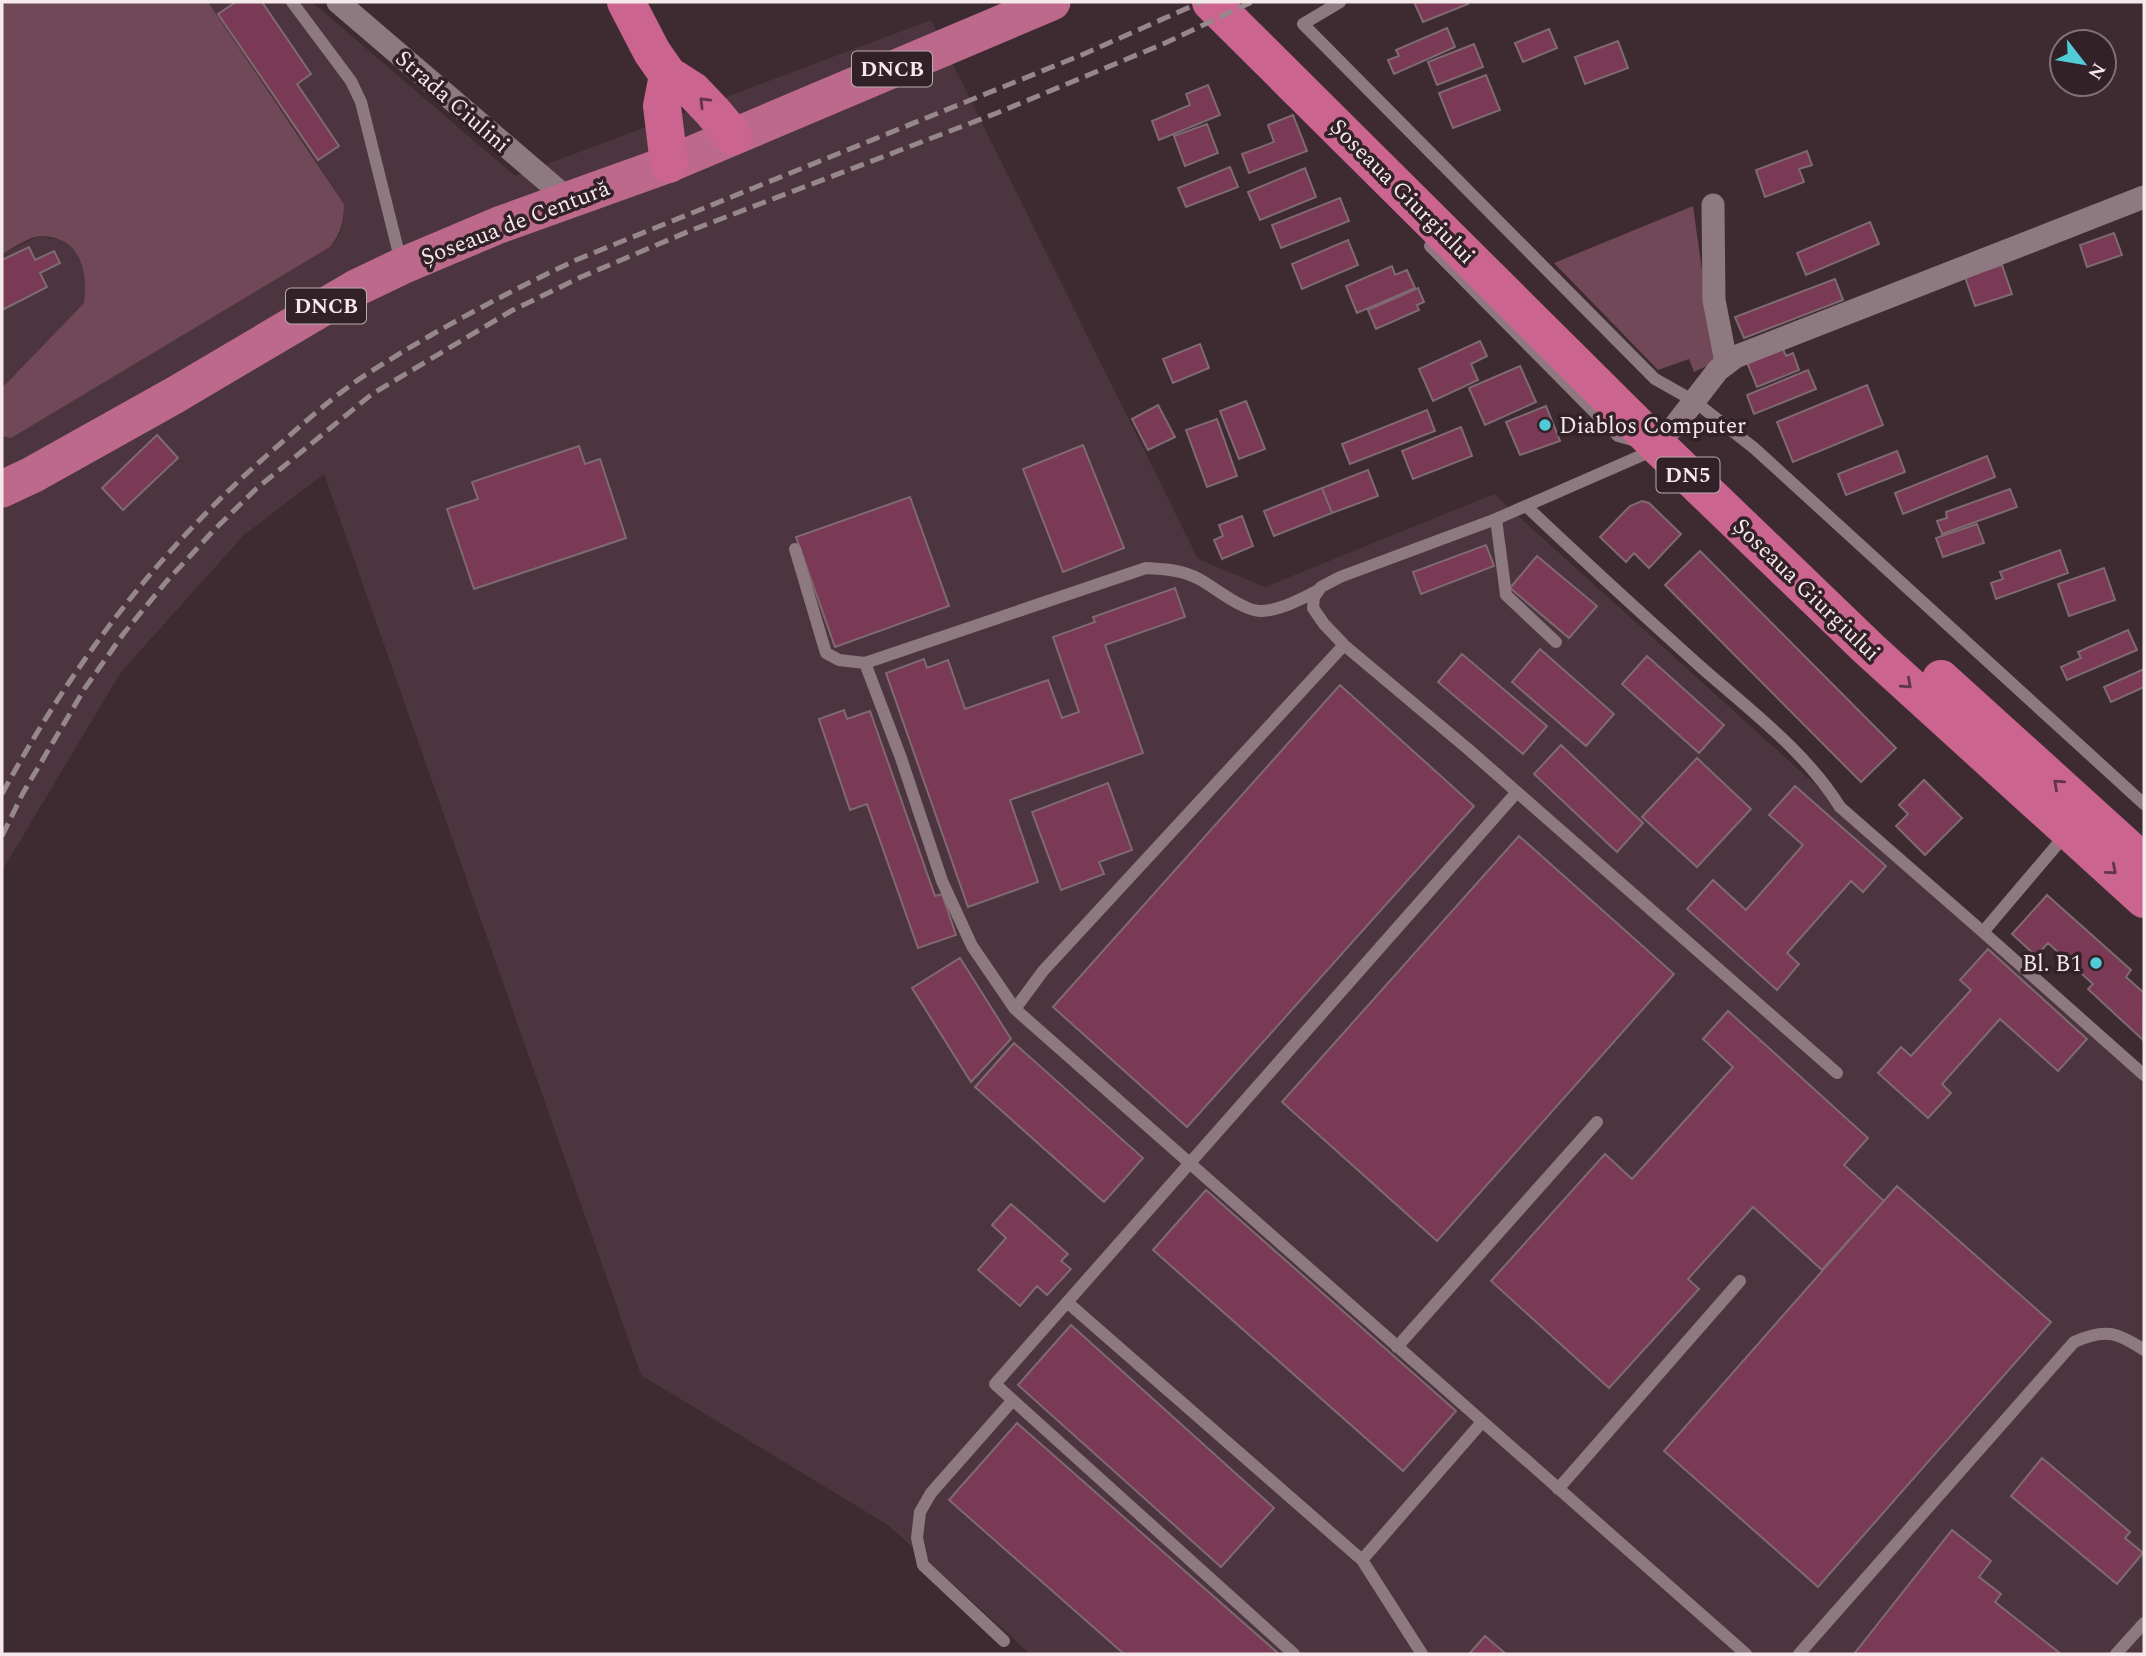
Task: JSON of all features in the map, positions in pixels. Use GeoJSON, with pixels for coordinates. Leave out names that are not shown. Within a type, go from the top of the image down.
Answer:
{"type":"FeatureCollection","features":[{"type":"Feature","properties":{"kind":"highway"},"geometry":{"type":"LineString","coordinates":[[626,2],[667,75],[693,92],[733,136]]}},
{"type":"Feature","properties":{"kind":"highway","name":"Șoseaua Giurgiului"},"geometry":{"type":"LineString","coordinates":[[1211,2],[1676,425],[1869,649],[2144,899]]}},
{"type":"Feature","properties":{"kind":"highway","name":"Șoseaua Giurgiului"},"geometry":{"type":"LineString","coordinates":[[1244,2],[1885,628],[2144,863]]}},
{"type":"Feature","properties":{"kind":"highway"},"geometry":{"type":"LineString","coordinates":[[667,75],[662,106],[669,164]]}},
{"type":"Feature","properties":{"kind":"main road","name":"Șoseaua de Centură"},"geometry":{"type":"LineString","coordinates":[[2,489],[175,395],[356,288],[402,266],[499,225],[669,164],[1052,2]]}},
{"type":"Feature","properties":{"kind":"street","name":"Strada Ciulini"},"geometry":{"type":"LineString","coordinates":[[338,2],[569,200]]}},
{"type":"Feature","properties":{"kind":"street"},"geometry":{"type":"LineString","coordinates":[[1676,425],[1726,362],[2144,197]]}},
{"type":"Feature","properties":{"kind":"street"},"geometry":{"type":"LineString","coordinates":[[1713,205],[1714,300],[1726,362]]}},
{"type":"Feature","properties":{"kind":"lane"},"geometry":{"type":"LineString","coordinates":[[292,2],[351,81],[361,102],[402,266]]}},
{"type":"Feature","properties":{"kind":"lane"},"geometry":{"type":"LineString","coordinates":[[1340,2],[1303,24],[1655,379],[1676,425]]}},
{"type":"Feature","properties":{"kind":"lane"},"geometry":{"type":"LineString","coordinates":[[1424,241],[1618,436],[1676,425],[1754,448],[2144,804]]}},
{"type":"Feature","properties":{"kind":"lane"},"geometry":{"type":"LineString","coordinates":[[795,549],[826,653],[839,660],[865,663],[1146,568],[1171,569],[1197,577],[1247,607],[1260,611],[1274,609],[1320,590],[1340,577],[1526,506],[1676,425]]}},
{"type":"Feature","properties":{"kind":"lane"},"geometry":{"type":"LineString","coordinates":[[1526,506],[1610,586],[1770,728],[1819,778],[1840,807],[2144,1075]]}},
{"type":"Feature","properties":{"kind":"lane"},"geometry":{"type":"LineString","coordinates":[[1496,519],[1506,596],[1556,642]]}},
{"type":"Feature","properties":{"kind":"lane"},"geometry":{"type":"LineString","coordinates":[[1320,590],[1314,597],[1313,608],[1344,645],[1517,792],[1837,1073]]}},
{"type":"Feature","properties":{"kind":"lane"},"geometry":{"type":"LineString","coordinates":[[1015,1009],[1042,971],[1344,645]]}},
{"type":"Feature","properties":{"kind":"lane"},"geometry":{"type":"LineString","coordinates":[[865,663],[901,758],[942,881],[972,946],[1015,1009],[1746,1654]]}},
{"type":"Feature","properties":{"kind":"lane"},"geometry":{"type":"LineString","coordinates":[[1294,1654],[995,1384],[1517,792]]}},
{"type":"Feature","properties":{"kind":"lane"},"geometry":{"type":"LineString","coordinates":[[1983,932],[2068,831]]}},
{"type":"Feature","properties":{"kind":"lane"},"geometry":{"type":"LineString","coordinates":[[1397,1347],[1597,1122]]}},
{"type":"Feature","properties":{"kind":"lane"},"geometry":{"type":"LineString","coordinates":[[1558,1489],[1740,1281]]}},
{"type":"Feature","properties":{"kind":"lane"},"geometry":{"type":"LineString","coordinates":[[1067,1301],[1362,1560],[1417,1652]]}},
{"type":"Feature","properties":{"kind":"lane"},"geometry":{"type":"LineString","coordinates":[[1799,1654],[2074,1342],[2094,1333],[2113,1333],[2144,1350]]}},
{"type":"Feature","properties":{"kind":"lane"},"geometry":{"type":"LineString","coordinates":[[1004,1642],[923,1565],[917,1538],[920,1511],[931,1493],[1013,1400]]}},
{"type":"Feature","properties":{"kind":"lane"},"geometry":{"type":"LineString","coordinates":[[1362,1560],[1482,1422]]}},
{"type":"Feature","properties":{"kind":"lane"},"geometry":{"type":"LineString","coordinates":[[2116,1654],[2144,1623]]}},
{"type":"Feature","properties":{"kind":"shaded area"},"geometry":{"type":"Polygon","coordinates":[[[2,2],[208,2],[344,204],[341,227],[330,247],[11,438],[2,436],[2,388],[84,303],[85,279],[79,258],[73,249],[54,238],[41,236],[26,240],[2,254],[2,2]]]}},
{"type":"Feature","properties":{"kind":"shaded area"},"geometry":{"type":"Polygon","coordinates":[[[208,2],[312,2],[515,176],[931,20],[1198,559],[1265,587],[1494,494],[2144,1082],[2144,1654],[1030,1654],[888,1525],[641,1375],[324,474],[244,535],[121,672],[2,871],[2,436],[11,437],[330,247],[340,234],[344,218],[344,203],[208,2]]]}},
{"type":"Feature","properties":{"kind":"shaded area"},"geometry":{"type":"Polygon","coordinates":[[[1693,206],[1715,362],[1694,372],[1689,359],[1658,370],[1554,263],[1693,206]]]}},
{"type":"Feature","properties":{"kind":"shaded area"},"geometry":{"type":"Polygon","coordinates":[[[39,236],[61,240],[76,251],[84,266],[84,303],[2,388],[2,254],[39,236]]]}},
{"type":"Feature","properties":{"kind":"building"},"geometry":{"type":"Polygon","coordinates":[[[236,2],[262,2],[311,74],[297,84],[339,146],[318,160],[218,14],[236,2]]]}},
{"type":"Feature","properties":{"kind":"building"},"geometry":{"type":"Polygon","coordinates":[[[1414,2],[1467,2],[1468,4],[1423,22],[1414,2]]]}},
{"type":"Feature","properties":{"kind":"building"},"geometry":{"type":"Polygon","coordinates":[[[1447,28],[1455,47],[1394,74],[1388,60],[1399,56],[1396,50],[1447,28]]]}},
{"type":"Feature","properties":{"kind":"building"},"geometry":{"type":"Polygon","coordinates":[[[1549,29],[1557,48],[1523,62],[1515,43],[1549,29]]]}},
{"type":"Feature","properties":{"kind":"building"},"geometry":{"type":"Polygon","coordinates":[[[1618,41],[1628,68],[1585,84],[1575,57],[1618,41]]]}},
{"type":"Feature","properties":{"kind":"building"},"geometry":{"type":"Polygon","coordinates":[[[1474,44],[1483,67],[1437,85],[1428,62],[1474,44]]]}},
{"type":"Feature","properties":{"kind":"building"},"geometry":{"type":"Polygon","coordinates":[[[1486,75],[1500,110],[1453,128],[1439,93],[1486,75]]]}},
{"type":"Feature","properties":{"kind":"building"},"geometry":{"type":"Polygon","coordinates":[[[1208,85],[1220,115],[1159,140],[1152,121],[1190,105],[1186,94],[1208,85]]]}},
{"type":"Feature","properties":{"kind":"building"},"geometry":{"type":"Polygon","coordinates":[[[1293,115],[1307,151],[1249,173],[1242,154],[1274,142],[1268,125],[1293,115]]]}},
{"type":"Feature","properties":{"kind":"building"},"geometry":{"type":"Polygon","coordinates":[[[1207,124],[1218,153],[1185,166],[1174,136],[1207,124]]]}},
{"type":"Feature","properties":{"kind":"building"},"geometry":{"type":"Polygon","coordinates":[[[1807,151],[1812,165],[1799,169],[1804,182],[1765,197],[1756,170],[1807,151]]]}},
{"type":"Feature","properties":{"kind":"building"},"geometry":{"type":"Polygon","coordinates":[[[1230,167],[1238,187],[1186,207],[1178,188],[1230,167]]]}},
{"type":"Feature","properties":{"kind":"building"},"geometry":{"type":"Polygon","coordinates":[[[1305,168],[1316,197],[1260,220],[1248,192],[1305,168]]]}},
{"type":"Feature","properties":{"kind":"building"},"geometry":{"type":"Polygon","coordinates":[[[1340,198],[1349,221],[1281,248],[1272,225],[1340,198]]]}},
{"type":"Feature","properties":{"kind":"building"},"geometry":{"type":"Polygon","coordinates":[[[1870,222],[1879,244],[1806,275],[1797,253],[1870,222]]]}},
{"type":"Feature","properties":{"kind":"building"},"geometry":{"type":"Polygon","coordinates":[[[2114,233],[2122,255],[2087,267],[2080,245],[2114,233]]]}},
{"type":"Feature","properties":{"kind":"building"},"geometry":{"type":"Polygon","coordinates":[[[1348,240],[1358,265],[1302,289],[1292,264],[1348,240]]]}},
{"type":"Feature","properties":{"kind":"building"},"geometry":{"type":"Polygon","coordinates":[[[29,247],[35,260],[54,251],[60,263],[40,273],[47,287],[2,310],[2,260],[29,247]]]}},
{"type":"Feature","properties":{"kind":"building"},"geometry":{"type":"Polygon","coordinates":[[[2002,265],[2012,294],[1975,306],[1965,277],[2002,265]]]}},
{"type":"Feature","properties":{"kind":"building"},"geometry":{"type":"Polygon","coordinates":[[[1392,266],[1395,275],[1407,270],[1415,288],[1357,313],[1346,286],[1392,266]]]}},
{"type":"Feature","properties":{"kind":"building"},"geometry":{"type":"Polygon","coordinates":[[[1835,279],[1843,300],[1744,338],[1735,317],[1835,279]]]}},
{"type":"Feature","properties":{"kind":"building"},"geometry":{"type":"Polygon","coordinates":[[[1418,288],[1424,302],[1417,305],[1419,310],[1376,329],[1368,310],[1418,288]]]}},
{"type":"Feature","properties":{"kind":"building"},"geometry":{"type":"Polygon","coordinates":[[[1480,341],[1487,356],[1471,364],[1478,380],[1433,401],[1419,369],[1480,341]]]}},
{"type":"Feature","properties":{"kind":"building"},"geometry":{"type":"Polygon","coordinates":[[[1200,344],[1209,368],[1173,383],[1163,359],[1200,344]]]}},
{"type":"Feature","properties":{"kind":"building"},"geometry":{"type":"Polygon","coordinates":[[[1783,349],[1786,356],[1793,353],[1799,370],[1757,387],[1747,362],[1783,349]]]}},
{"type":"Feature","properties":{"kind":"building"},"geometry":{"type":"Polygon","coordinates":[[[1520,366],[1536,402],[1485,425],[1469,388],[1520,366]]]}},
{"type":"Feature","properties":{"kind":"building"},"geometry":{"type":"Polygon","coordinates":[[[1808,370],[1816,389],[1754,414],[1747,395],[1808,370]]]}},
{"type":"Feature","properties":{"kind":"building"},"geometry":{"type":"Polygon","coordinates":[[[1867,385],[1883,425],[1793,462],[1777,422],[1867,385]]]}},
{"type":"Feature","properties":{"kind":"building"},"geometry":{"type":"Polygon","coordinates":[[[1246,401],[1265,449],[1239,459],[1220,411],[1246,401]]]}},
{"type":"Feature","properties":{"kind":"building"},"geometry":{"type":"Polygon","coordinates":[[[1158,405],[1175,437],[1148,450],[1132,419],[1158,405]]]}},
{"type":"Feature","properties":{"kind":"building"},"geometry":{"type":"Polygon","coordinates":[[[1546,406],[1560,441],[1520,455],[1506,422],[1546,406]]]}},
{"type":"Feature","properties":{"kind":"building"},"geometry":{"type":"Polygon","coordinates":[[[1427,410],[1435,431],[1350,464],[1342,444],[1427,410]]]}},
{"type":"Feature","properties":{"kind":"building"},"geometry":{"type":"Polygon","coordinates":[[[1217,419],[1237,476],[1207,487],[1186,430],[1217,419]]]}},
{"type":"Feature","properties":{"kind":"building"},"geometry":{"type":"Polygon","coordinates":[[[1461,427],[1472,456],[1413,479],[1402,451],[1461,427]]]}},
{"type":"Feature","properties":{"kind":"building"},"geometry":{"type":"Polygon","coordinates":[[[157,435],[178,458],[123,510],[102,488],[157,435]]]}},
{"type":"Feature","properties":{"kind":"building"},"geometry":{"type":"Polygon","coordinates":[[[1083,445],[1124,548],[1063,572],[1023,469],[1083,445]]]}},
{"type":"Feature","properties":{"kind":"building"},"geometry":{"type":"Polygon","coordinates":[[[579,446],[585,464],[600,459],[626,538],[474,589],[447,509],[478,499],[472,482],[579,446]]]}},
{"type":"Feature","properties":{"kind":"building"},"geometry":{"type":"Polygon","coordinates":[[[1897,451],[1905,472],[1846,495],[1838,474],[1897,451]]]}},
{"type":"Feature","properties":{"kind":"building"},"geometry":{"type":"Polygon","coordinates":[[[1987,456],[1995,477],[1903,514],[1895,493],[1987,456]]]}},
{"type":"Feature","properties":{"kind":"building"},"geometry":{"type":"Polygon","coordinates":[[[1368,470],[1378,496],[1332,513],[1322,488],[1368,470]]]}},
{"type":"Feature","properties":{"kind":"building"},"geometry":{"type":"Polygon","coordinates":[[[1322,488],[1332,513],[1274,536],[1264,511],[1322,488]]]}},
{"type":"Feature","properties":{"kind":"building"},"geometry":{"type":"Polygon","coordinates":[[[2010,489],[2017,507],[1942,534],[1937,521],[1947,518],[1946,512],[2010,489]]]}},
{"type":"Feature","properties":{"kind":"building"},"geometry":{"type":"Polygon","coordinates":[[[910,497],[949,606],[835,647],[796,537],[910,497]]]}},
{"type":"Feature","properties":{"kind":"building"},"geometry":{"type":"Polygon","coordinates":[[[1642,501],[1649,503],[1681,534],[1649,568],[1634,553],[1626,562],[1600,537],[1630,506],[1642,501]]]}},
{"type":"Feature","properties":{"kind":"building"},"geometry":{"type":"Polygon","coordinates":[[[1242,516],[1253,546],[1222,559],[1214,540],[1223,536],[1219,525],[1242,516]]]}},
{"type":"Feature","properties":{"kind":"building"},"geometry":{"type":"Polygon","coordinates":[[[1977,524],[1984,543],[1943,557],[1936,538],[1977,524]]]}},
{"type":"Feature","properties":{"kind":"building"},"geometry":{"type":"Polygon","coordinates":[[[1486,545],[1494,566],[1421,594],[1413,572],[1486,545]]]}},
{"type":"Feature","properties":{"kind":"building"},"geometry":{"type":"Polygon","coordinates":[[[2060,550],[2068,573],[1996,599],[1991,583],[2003,579],[2000,572],[2060,550]]]}},
{"type":"Feature","properties":{"kind":"building"},"geometry":{"type":"Polygon","coordinates":[[[1700,551],[1896,748],[1861,782],[1665,585],[1700,551]]]}},
{"type":"Feature","properties":{"kind":"building"},"geometry":{"type":"Polygon","coordinates":[[[1537,556],[1597,606],[1569,638],[1510,588],[1537,556]]]}},
{"type":"Feature","properties":{"kind":"building"},"geometry":{"type":"Polygon","coordinates":[[[2104,568],[2115,600],[2069,616],[2058,584],[2104,568]]]}},
{"type":"Feature","properties":{"kind":"building"},"geometry":{"type":"Polygon","coordinates":[[[1175,588],[1185,617],[1105,645],[1143,753],[1010,800],[1038,882],[968,907],[886,673],[924,659],[927,668],[948,660],[965,709],[1048,680],[1062,718],[1079,712],[1053,637],[1095,622],[1093,617],[1175,588]]]}},
{"type":"Feature","properties":{"kind":"building"},"geometry":{"type":"Polygon","coordinates":[[[2128,630],[2137,650],[2067,680],[2061,667],[2081,658],[2078,652],[2128,630]]]}},
{"type":"Feature","properties":{"kind":"building"},"geometry":{"type":"Polygon","coordinates":[[[1540,649],[1614,714],[1586,746],[1512,682],[1540,649]]]}},
{"type":"Feature","properties":{"kind":"building"},"geometry":{"type":"Polygon","coordinates":[[[1462,654],[1547,726],[1523,754],[1438,682],[1462,654]]]}},
{"type":"Feature","properties":{"kind":"building"},"geometry":{"type":"Polygon","coordinates":[[[1647,656],[1724,725],[1699,753],[1622,684],[1647,656]]]}},
{"type":"Feature","properties":{"kind":"building"},"geometry":{"type":"Polygon","coordinates":[[[2144,669],[2144,687],[2111,702],[2104,687],[2144,669]]]}},
{"type":"Feature","properties":{"kind":"building"},"geometry":{"type":"Polygon","coordinates":[[[1340,685],[1474,806],[1187,1127],[1053,1007],[1340,685]]]}},
{"type":"Feature","properties":{"kind":"building"},"geometry":{"type":"Polygon","coordinates":[[[844,710],[847,719],[870,711],[935,896],[942,894],[956,935],[918,948],[867,804],[850,810],[819,719],[844,710]]]}},
{"type":"Feature","properties":{"kind":"building"},"geometry":{"type":"Polygon","coordinates":[[[1561,745],[1643,823],[1617,852],[1534,774],[1561,745]]]}},
{"type":"Feature","properties":{"kind":"building"},"geometry":{"type":"Polygon","coordinates":[[[1697,758],[1751,809],[1697,867],[1642,817],[1697,758]]]}},
{"type":"Feature","properties":{"kind":"building"},"geometry":{"type":"Polygon","coordinates":[[[1924,780],[1962,818],[1925,855],[1896,826],[1908,814],[1899,805],[1924,780]]]}},
{"type":"Feature","properties":{"kind":"building"},"geometry":{"type":"Polygon","coordinates":[[[1108,783],[1132,850],[1099,862],[1104,874],[1061,890],[1032,812],[1108,783]]]}},
{"type":"Feature","properties":{"kind":"building"},"geometry":{"type":"Polygon","coordinates":[[[1795,786],[1886,866],[1863,892],[1851,881],[1787,953],[1799,964],[1777,990],[1687,909],[1713,880],[1746,910],[1803,845],[1769,815],[1795,786]]]}},
{"type":"Feature","properties":{"kind":"building"},"geometry":{"type":"Polygon","coordinates":[[[1519,836],[1674,974],[1437,1241],[1282,1102],[1519,836]]]}},
{"type":"Feature","properties":{"kind":"building","name":"Bl. B1"},"geometry":{"type":"Polygon","coordinates":[[[2047,895],[2131,970],[2126,977],[2144,993],[2143,1040],[2088,989],[2093,984],[2048,943],[2036,956],[2012,934],[2047,895]]]}},
{"type":"Feature","properties":{"kind":"building"},"geometry":{"type":"Polygon","coordinates":[[[1988,949],[2087,1039],[2058,1071],[2000,1019],[1942,1084],[1951,1093],[1928,1118],[1878,1073],[1901,1047],[1911,1056],[1971,990],[1960,980],[1988,949]]]}},
{"type":"Feature","properties":{"kind":"building"},"geometry":{"type":"Polygon","coordinates":[[[960,958],[1011,1039],[971,1082],[912,988],[960,958]]]}},
{"type":"Feature","properties":{"kind":"building"},"geometry":{"type":"Polygon","coordinates":[[[1728,1011],[1868,1138],[1844,1165],[1884,1201],[1822,1270],[1753,1207],[1688,1279],[1699,1289],[1609,1388],[1491,1281],[1605,1154],[1632,1179],[1733,1067],[1703,1039],[1728,1011]]]}},
{"type":"Feature","properties":{"kind":"building"},"geometry":{"type":"Polygon","coordinates":[[[1014,1043],[1143,1158],[1104,1202],[975,1087],[1014,1043]]]}},
{"type":"Feature","properties":{"kind":"building"},"geometry":{"type":"Polygon","coordinates":[[[1897,1186],[2051,1322],[1818,1587],[1664,1451],[1897,1186]]]}},
{"type":"Feature","properties":{"kind":"building"},"geometry":{"type":"Polygon","coordinates":[[[1206,1190],[1456,1411],[1403,1471],[1153,1250],[1206,1190]]]}},
{"type":"Feature","properties":{"kind":"building"},"geometry":{"type":"Polygon","coordinates":[[[1011,1204],[1068,1254],[1061,1261],[1071,1269],[1047,1295],[1037,1286],[1020,1306],[978,1270],[1006,1238],[992,1225],[1011,1204]]]}},
{"type":"Feature","properties":{"kind":"building"},"geometry":{"type":"Polygon","coordinates":[[[1071,1325],[1274,1508],[1221,1567],[1018,1385],[1071,1325]]]}},
{"type":"Feature","properties":{"kind":"building"},"geometry":{"type":"Polygon","coordinates":[[[1017,1423],[1279,1654],[1124,1654],[949,1500],[1017,1423]]]}},
{"type":"Feature","properties":{"kind":"building"},"geometry":{"type":"Polygon","coordinates":[[[2042,1458],[2130,1532],[2125,1538],[2143,1553],[2117,1584],[2011,1496],[2042,1458]]]}},
{"type":"Feature","properties":{"kind":"building"},"geometry":{"type":"Polygon","coordinates":[[[1952,1530],[1991,1561],[1979,1577],[2001,1594],[1995,1602],[2061,1654],[1854,1654],[1952,1530]]]}},
{"type":"Feature","properties":{"kind":"building"},"geometry":{"type":"Polygon","coordinates":[[[1485,1636],[1506,1654],[1469,1654],[1485,1636]]]}},
{"type":"Feature","properties":{"kind":"railway"},"geometry":{"type":"LineString","coordinates":[[2,794],[30,744],[91,650],[160,563],[237,482],[322,408],[367,374],[470,314],[576,260],[1084,54],[1201,2]]}},
{"type":"Feature","properties":{"kind":"railway"},"geometry":{"type":"LineString","coordinates":[[2,836],[23,793],[85,688],[124,633],[166,582],[256,489],[372,394],[511,311],[581,277],[692,230],[997,113],[1163,44],[1252,2]]}},
{"type":"Feature","properties":{"kind":"place","name":"Diablos Computer"},"geometry":{"type":"Point","coordinates":[1545,425]}},
{"type":"Feature","properties":{"kind":"place","name":"Bl. B1"},"geometry":{"type":"Point","coordinates":[2096,963]}}]}
